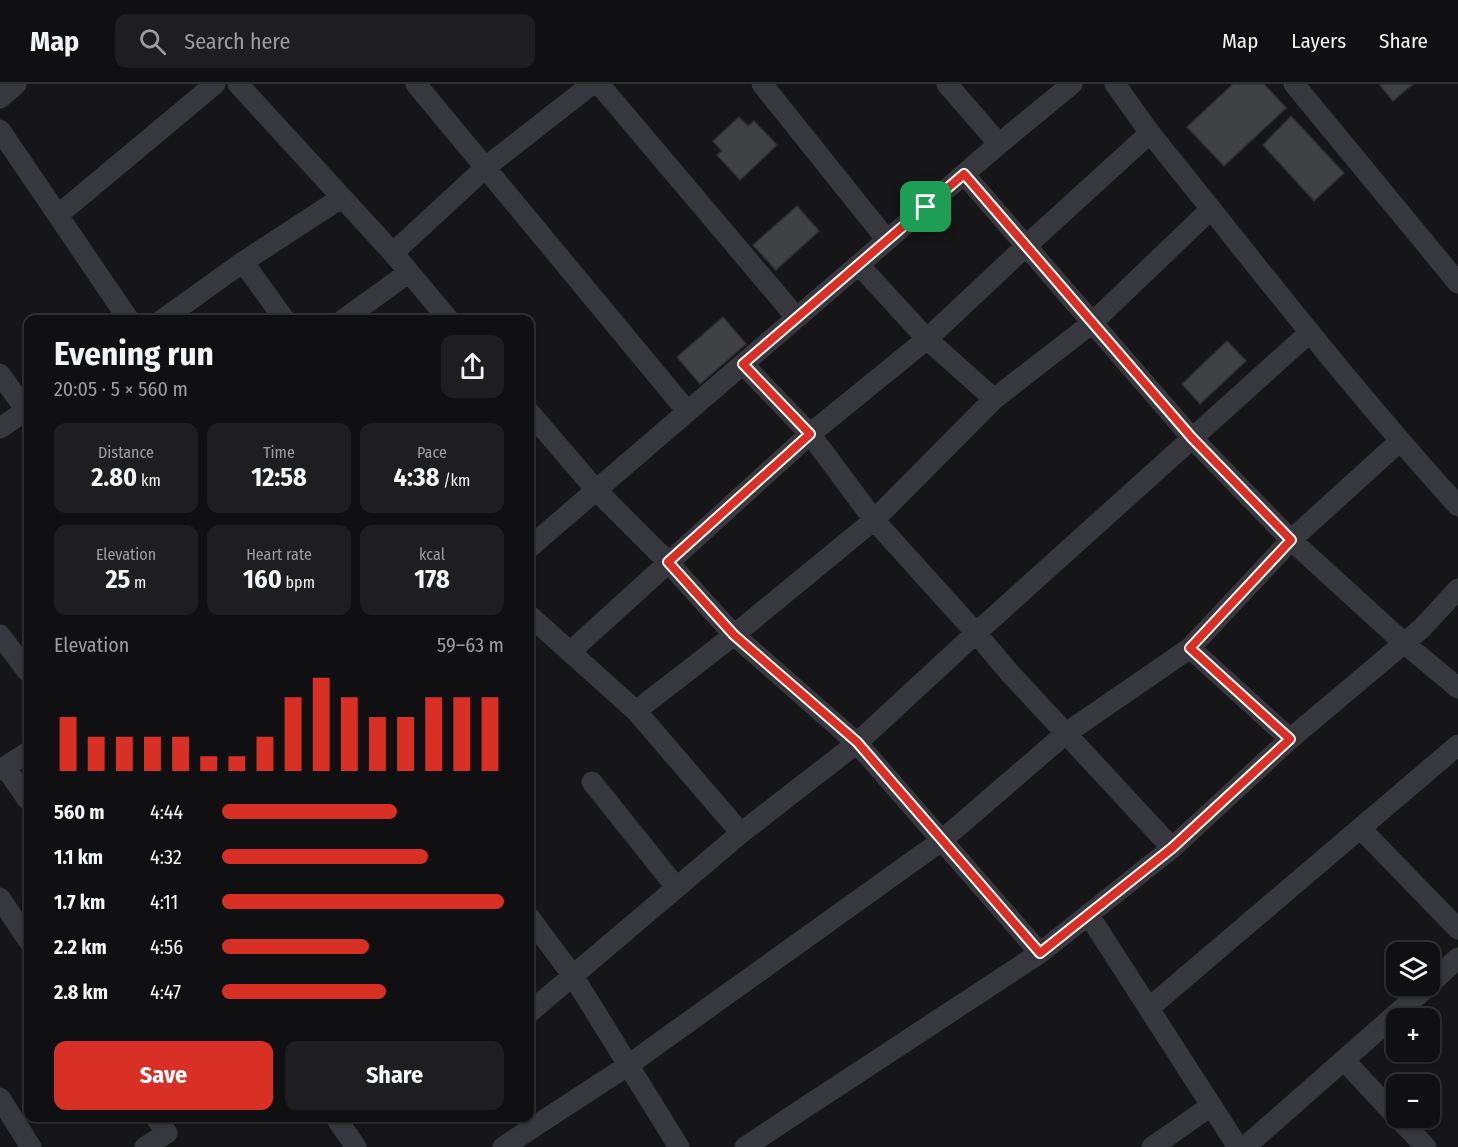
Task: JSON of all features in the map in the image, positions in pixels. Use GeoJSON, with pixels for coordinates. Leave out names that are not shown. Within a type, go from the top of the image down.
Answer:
{"type":"FeatureCollection","features":[{"type":"Feature","properties":{"kind":"street"},"geometry":{"type":"LineString","coordinates":[[0,98],[16,84]]}},
{"type":"Feature","properties":{"kind":"street"},"geometry":{"type":"LineString","coordinates":[[58,215],[215,84]]}},
{"type":"Feature","properties":{"kind":"street"},"geometry":{"type":"LineString","coordinates":[[238,84],[393,253],[444,315]]}},
{"type":"Feature","properties":{"kind":"street"},"geometry":{"type":"LineString","coordinates":[[416,84],[687,411]]}},
{"type":"Feature","properties":{"kind":"street"},"geometry":{"type":"LineString","coordinates":[[393,253],[486,167],[592,84]]}},
{"type":"Feature","properties":{"kind":"street"},"geometry":{"type":"LineString","coordinates":[[599,84],[796,317]]}},
{"type":"Feature","properties":{"kind":"street"},"geometry":{"type":"LineString","coordinates":[[762,84],[887,240]]}},
{"type":"Feature","properties":{"kind":"street"},"geometry":{"type":"LineString","coordinates":[[947,84],[999,144]]}},
{"type":"Feature","properties":{"kind":"street"},"geometry":{"type":"LineString","coordinates":[[534,544],[796,317],[1072,84]]}},
{"type":"Feature","properties":{"kind":"street"},"geometry":{"type":"LineString","coordinates":[[1115,84],[1150,134],[1309,333],[1458,506]]}},
{"type":"Feature","properties":{"kind":"street"},"geometry":{"type":"LineString","coordinates":[[1294,84],[1458,283]]}},
{"type":"Feature","properties":{"kind":"street"},"geometry":{"type":"LineString","coordinates":[[0,130],[126,315]]}},
{"type":"Feature","properties":{"kind":"street"},"geometry":{"type":"LineString","coordinates":[[570,652],[810,434],[927,339],[1150,134]]}},
{"type":"Feature","properties":{"kind":"street"},"geometry":{"type":"LineString","coordinates":[[964,174],[1192,438],[1291,540],[1404,643],[1458,688]]}},
{"type":"Feature","properties":{"kind":"street"},"geometry":{"type":"LineString","coordinates":[[169,315],[243,262],[341,198]]}},
{"type":"Feature","properties":{"kind":"street"},"geometry":{"type":"LineString","coordinates":[[636,711],[734,635],[874,520],[994,399],[1092,323],[1211,210]]}},
{"type":"Feature","properties":{"kind":"street"},"geometry":{"type":"LineString","coordinates":[[243,262],[281,315]]}},
{"type":"Feature","properties":{"kind":"street"},"geometry":{"type":"LineString","coordinates":[[859,265],[927,339],[994,399]]}},
{"type":"Feature","properties":{"kind":"street"},"geometry":{"type":"LineString","coordinates":[[350,315],[408,273]]}},
{"type":"Feature","properties":{"kind":"street"},"geometry":{"type":"LineString","coordinates":[[534,1009],[741,833],[857,742],[1309,333]]}},
{"type":"Feature","properties":{"kind":"street"},"geometry":{"type":"LineString","coordinates":[[743,364],[810,434],[874,520],[1065,734],[1172,848]]}},
{"type":"Feature","properties":{"kind":"street"},"geometry":{"type":"LineString","coordinates":[[0,374],[24,405]]}},
{"type":"Feature","properties":{"kind":"street"},"geometry":{"type":"LineString","coordinates":[[0,428],[24,413]]}},
{"type":"Feature","properties":{"kind":"street"},"geometry":{"type":"LineString","coordinates":[[534,418],[597,491],[668,562],[734,635],[857,742],[1040,953]]}},
{"type":"Feature","properties":{"kind":"street"},"geometry":{"type":"LineString","coordinates":[[503,1147],[627,1066],[941,841],[1065,734],[1190,648],[1291,540],[1400,441]]}},
{"type":"Feature","properties":{"kind":"street"},"geometry":{"type":"LineString","coordinates":[[745,1147],[1040,953],[1172,848],[1290,739],[1422,628],[1458,589]]}},
{"type":"Feature","properties":{"kind":"street"},"geometry":{"type":"LineString","coordinates":[[534,620],[636,711],[741,833]]}},
{"type":"Feature","properties":{"kind":"street"},"geometry":{"type":"LineString","coordinates":[[0,634],[24,667]]}},
{"type":"Feature","properties":{"kind":"street"},"geometry":{"type":"LineString","coordinates":[[1190,648],[1290,739]]}},
{"type":"Feature","properties":{"kind":"street"},"geometry":{"type":"LineString","coordinates":[[1149,1008],[1458,745]]}},
{"type":"Feature","properties":{"kind":"street"},"geometry":{"type":"LineString","coordinates":[[24,755],[3,768],[24,795]]}},
{"type":"Feature","properties":{"kind":"street"},"geometry":{"type":"LineString","coordinates":[[592,782],[676,887]]}},
{"type":"Feature","properties":{"kind":"street"},"geometry":{"type":"LineString","coordinates":[[1362,829],[1458,930]]}},
{"type":"Feature","properties":{"kind":"street"},"geometry":{"type":"LineString","coordinates":[[0,898],[24,934]]}},
{"type":"Feature","properties":{"kind":"street"},"geometry":{"type":"LineString","coordinates":[[1088,914],[1238,1147]]}},
{"type":"Feature","properties":{"kind":"street"},"geometry":{"type":"LineString","coordinates":[[534,923],[573,976],[679,1147]]}},
{"type":"Feature","properties":{"kind":"street"},"geometry":{"type":"LineString","coordinates":[[1440,975],[1458,958]]}},
{"type":"Feature","properties":{"kind":"street"},"geometry":{"type":"LineString","coordinates":[[1245,1147],[1417,996]]}},
{"type":"Feature","properties":{"kind":"street"},"geometry":{"type":"LineString","coordinates":[[1344,1060],[1386,1105]]}},
{"type":"Feature","properties":{"kind":"street"},"geometry":{"type":"LineString","coordinates":[[0,1098],[32,1147]]}},
{"type":"Feature","properties":{"kind":"street"},"geometry":{"type":"LineString","coordinates":[[1152,1147],[1211,1106]]}},
{"type":"Feature","properties":{"kind":"street"},"geometry":{"type":"LineString","coordinates":[[339,1122],[356,1147]]}},
{"type":"Feature","properties":{"kind":"street"},"geometry":{"type":"LineString","coordinates":[[1408,1128],[1426,1147]]}},
{"type":"Feature","properties":{"kind":"street"},"geometry":{"type":"LineString","coordinates":[[145,1147],[166,1132]]}},
{"type":"Feature","properties":{"kind":"building"},"geometry":{"type":"Polygon","coordinates":[[[1233,84],[1264,84],[1286,108],[1224,166],[1187,127],[1233,84]]]}},
{"type":"Feature","properties":{"kind":"building"},"geometry":{"type":"Polygon","coordinates":[[[1379,84],[1413,84],[1393,101],[1379,84]]]}},
{"type":"Feature","properties":{"kind":"building"},"geometry":{"type":"Polygon","coordinates":[[[1291,116],[1344,173],[1314,201],[1263,145],[1291,116]]]}},
{"type":"Feature","properties":{"kind":"building"},"geometry":{"type":"Polygon","coordinates":[[[739,117],[748,126],[754,121],[777,145],[740,180],[717,155],[722,151],[713,141],[739,117]]]}},
{"type":"Feature","properties":{"kind":"building"},"geometry":{"type":"Polygon","coordinates":[[[797,206],[819,231],[776,270],[753,245],[797,206]]]}},
{"type":"Feature","properties":{"kind":"building"},"geometry":{"type":"Polygon","coordinates":[[[723,317],[746,344],[700,384],[677,357],[723,317]]]}},
{"type":"Feature","properties":{"kind":"building"},"geometry":{"type":"Polygon","coordinates":[[[1227,341],[1246,361],[1200,404],[1182,384],[1227,341]]]}},
{"type":"Feature","properties":{"kind":"route"},"geometry":{"type":"LineString","coordinates":[[964,174],[1192,438],[1291,540],[1190,648],[1290,739],[1172,848],[1040,953],[857,742],[734,635],[668,562],[810,434],[743,364],[926,207],[964,174]]}}]}
